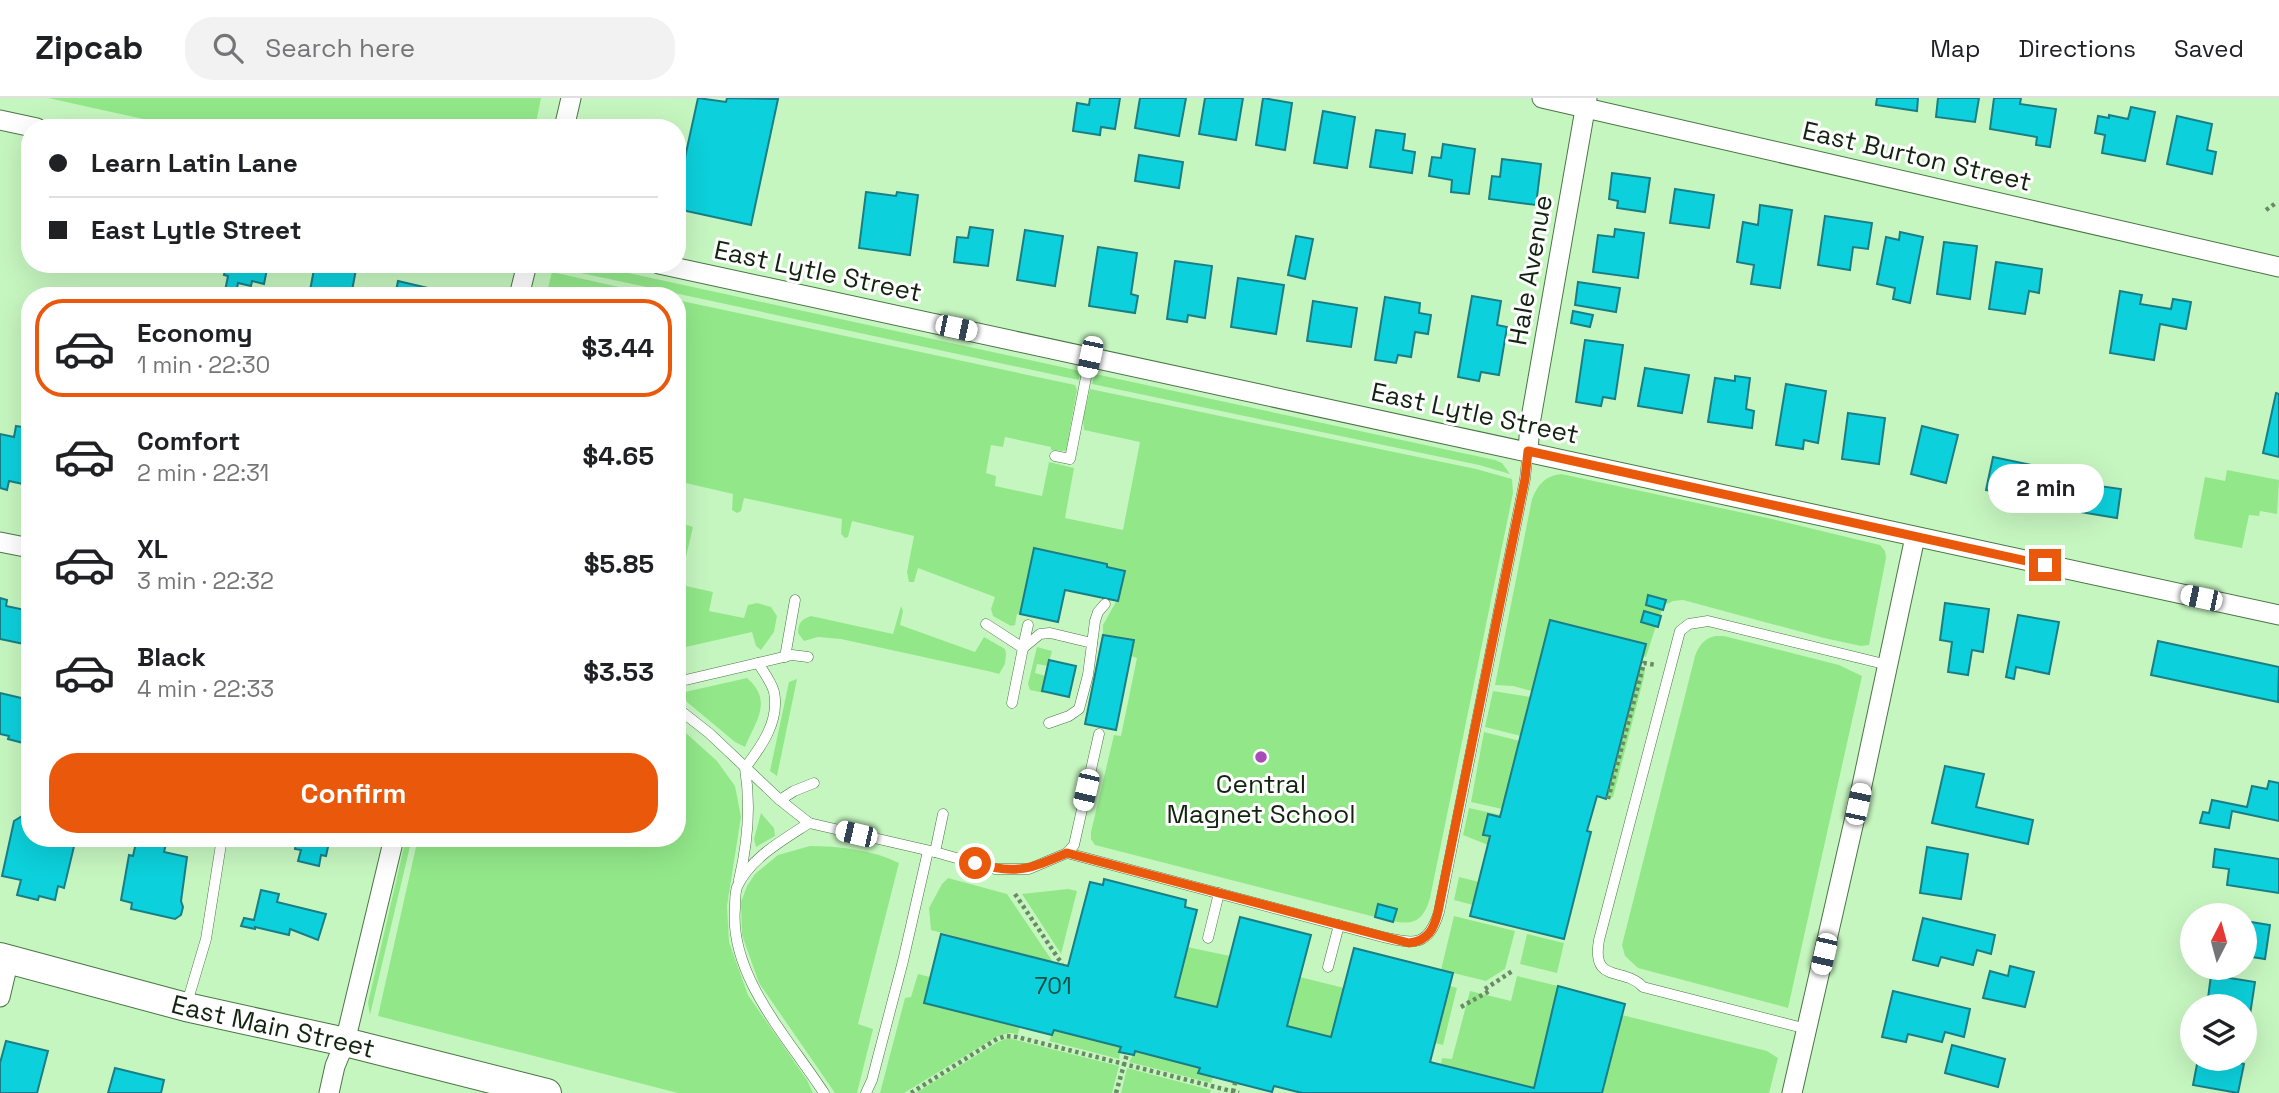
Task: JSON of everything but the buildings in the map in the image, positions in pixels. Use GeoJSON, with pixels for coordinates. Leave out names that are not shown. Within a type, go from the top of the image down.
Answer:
{"type":"FeatureCollection","features":[{"type":"Feature","properties":{"kind":"street"},"geometry":{"type":"LineString","coordinates":[[566,119],[571,98]]}},
{"type":"Feature","properties":{"kind":"street","name":"East Burton Street"},"geometry":{"type":"LineString","coordinates":[[1542,98],[1586,102],[2279,267]]}},
{"type":"Feature","properties":{"kind":"street","name":"Hale Avenue"},"geometry":{"type":"LineString","coordinates":[[1528,451],[1530,425],[1586,102]]}},
{"type":"Feature","properties":{"kind":"street"},"geometry":{"type":"LineString","coordinates":[[0,120],[21,125]]}},
{"type":"Feature","properties":{"kind":"street","name":"East Lytle Street"},"geometry":{"type":"LineString","coordinates":[[686,270],[2279,615]]}},
{"type":"Feature","properties":{"kind":"street"},"geometry":{"type":"LineString","coordinates":[[1792,1093],[1915,537]]}},
{"type":"Feature","properties":{"kind":"street"},"geometry":{"type":"LineString","coordinates":[[0,542],[21,546]]}},
{"type":"Feature","properties":{"kind":"street"},"geometry":{"type":"LineString","coordinates":[[329,1093],[335,1066],[345,1042],[392,847]]}},
{"type":"Feature","properties":{"kind":"street"},"geometry":{"type":"LineString","coordinates":[[0,997],[4,958]]}},
{"type":"Feature","properties":{"kind":"street","name":"East Main Street"},"geometry":{"type":"LineString","coordinates":[[4,958],[186,1007],[345,1042],[547,1093]]}},
{"type":"Feature","properties":{"kind":"lane"},"geometry":{"type":"LineString","coordinates":[[1055,456],[1070,459],[1090,357]]}},
{"type":"Feature","properties":{"kind":"lane"},"geometry":{"type":"LineString","coordinates":[[1067,853],[1409,943],[1426,937],[1434,927],[1525,479],[1528,451]]}},
{"type":"Feature","properties":{"kind":"lane"},"geometry":{"type":"LineString","coordinates":[[785,657],[795,600]]}},
{"type":"Feature","properties":{"kind":"lane"},"geometry":{"type":"LineString","coordinates":[[1048,723],[1069,716],[1079,709],[1088,675],[1094,621],[1105,604]]}},
{"type":"Feature","properties":{"kind":"lane"},"geometry":{"type":"LineString","coordinates":[[1807,1028],[1643,987],[1637,980],[1615,975],[1601,968],[1597,959],[1599,940],[1681,631],[1689,624],[1708,621],[1888,665]]}},
{"type":"Feature","properties":{"kind":"lane"},"geometry":{"type":"LineString","coordinates":[[986,624],[1023,648]]}},
{"type":"Feature","properties":{"kind":"lane"},"geometry":{"type":"LineString","coordinates":[[1012,703],[1028,625]]}},
{"type":"Feature","properties":{"kind":"lane"},"geometry":{"type":"LineString","coordinates":[[1023,648],[1040,634],[1050,633],[1092,643]]}},
{"type":"Feature","properties":{"kind":"lane"},"geometry":{"type":"LineString","coordinates":[[686,680],[785,657],[808,657]]}},
{"type":"Feature","properties":{"kind":"lane"},"geometry":{"type":"LineString","coordinates":[[758,663],[774,692],[773,719],[763,744],[745,768],[750,799],[748,830],[733,925],[747,975],[824,1093]]}},
{"type":"Feature","properties":{"kind":"lane"},"geometry":{"type":"LineString","coordinates":[[686,715],[808,823],[931,851],[995,869],[1029,869],[1067,853],[1074,845],[1099,734]]}},
{"type":"Feature","properties":{"kind":"lane"},"geometry":{"type":"LineString","coordinates":[[780,800],[814,783]]}},
{"type":"Feature","properties":{"kind":"lane"},"geometry":{"type":"LineString","coordinates":[[866,1093],[872,1080],[943,814]]}},
{"type":"Feature","properties":{"kind":"lane"},"geometry":{"type":"LineString","coordinates":[[737,888],[762,856],[808,823]]}},
{"type":"Feature","properties":{"kind":"lane"},"geometry":{"type":"LineString","coordinates":[[186,1007],[206,939],[221,847]]}},
{"type":"Feature","properties":{"kind":"lane"},"geometry":{"type":"LineString","coordinates":[[1209,938],[1219,893]]}},
{"type":"Feature","properties":{"kind":"lane"},"geometry":{"type":"LineString","coordinates":[[1328,967],[1339,925]]}},
{"type":"Feature","properties":{"kind":"path"},"geometry":{"type":"LineString","coordinates":[[2266,210],[2276,204]]}},
{"type":"Feature","properties":{"kind":"path"},"geometry":{"type":"LineString","coordinates":[[1608,799],[1644,663],[1657,665]]}},
{"type":"Feature","properties":{"kind":"path"},"geometry":{"type":"LineString","coordinates":[[1015,894],[1062,964]]}},
{"type":"Feature","properties":{"kind":"path"},"geometry":{"type":"LineString","coordinates":[[1461,1007],[1514,970]]}},
{"type":"Feature","properties":{"kind":"path"},"geometry":{"type":"LineString","coordinates":[[911,1093],[1006,1036],[1235,1093],[1235,1083]]}},
{"type":"Feature","properties":{"kind":"path"},"geometry":{"type":"LineString","coordinates":[[1116,1093],[1127,1054]]}},
{"type":"Feature","properties":{"kind":"green space"},"geometry":{"type":"Polygon","coordinates":[[[48,98],[541,98],[537,119],[143,119],[48,98]]]}},
{"type":"Feature","properties":{"kind":"green space"},"geometry":{"type":"Polygon","coordinates":[[[552,273],[556,273],[619,287],[548,287],[552,273]]]}},
{"type":"Feature","properties":{"kind":"green space"},"geometry":{"type":"Polygon","coordinates":[[[581,273],[628,273],[1080,371],[1079,380],[686,296],[686,287],[646,287],[581,273]]]}},
{"type":"Feature","properties":{"kind":"green space"},"geometry":{"type":"Polygon","coordinates":[[[686,302],[1075,385],[1077,390],[1066,451],[1051,450],[1051,447],[1005,437],[1003,447],[991,445],[986,473],[996,476],[995,486],[1042,496],[1049,462],[1074,468],[1065,518],[1123,530],[1140,442],[1084,430],[1083,419],[1090,389],[1476,469],[1512,479],[1513,493],[1430,898],[1425,911],[1413,921],[1393,921],[1396,909],[1378,905],[1375,917],[1095,845],[1091,832],[1114,735],[1121,736],[1137,658],[1131,656],[1134,640],[1103,635],[1103,625],[1117,600],[1124,571],[1107,567],[1107,564],[1034,548],[1020,614],[1017,614],[1015,625],[1011,626],[993,616],[991,609],[995,597],[918,568],[914,582],[909,582],[907,572],[914,536],[852,521],[848,537],[845,538],[841,534],[842,519],[744,498],[741,511],[737,513],[732,510],[733,494],[686,483],[686,302]]]}},
{"type":"Feature","properties":{"kind":"green space"},"geometry":{"type":"Polygon","coordinates":[[[1095,374],[1495,460],[1502,463],[1510,474],[1479,465],[1092,384],[1095,374]]]}},
{"type":"Feature","properties":{"kind":"green space"},"geometry":{"type":"Polygon","coordinates":[[[2227,470],[2279,480],[2277,514],[2260,511],[2259,516],[2249,515],[2242,548],[2195,539],[2194,535],[2205,477],[2225,481],[2227,470]]]}},
{"type":"Feature","properties":{"kind":"green space"},"geometry":{"type":"Polygon","coordinates":[[[1561,474],[1880,545],[1886,558],[1869,645],[1861,646],[1824,638],[1683,600],[1667,604],[1665,600],[1648,596],[1646,605],[1662,610],[1660,616],[1644,612],[1641,622],[1656,626],[1646,657],[1642,656],[1645,643],[1551,620],[1532,691],[1495,685],[1532,499],[1543,482],[1561,474]]]}},
{"type":"Feature","properties":{"kind":"green space"},"geometry":{"type":"Polygon","coordinates":[[[686,525],[693,527],[686,557],[686,525]]]}},
{"type":"Feature","properties":{"kind":"green space"},"geometry":{"type":"Polygon","coordinates":[[[686,586],[713,592],[709,611],[744,618],[748,605],[757,603],[771,607],[777,616],[774,632],[761,650],[756,646],[752,632],[686,647],[686,586]]]}},
{"type":"Feature","properties":{"kind":"green space"},"geometry":{"type":"Polygon","coordinates":[[[901,606],[903,611],[900,625],[975,652],[984,637],[1005,649],[1005,664],[999,674],[841,639],[818,637],[804,641],[798,633],[801,622],[811,616],[893,634],[901,606]]]}},
{"type":"Feature","properties":{"kind":"green space"},"geometry":{"type":"Polygon","coordinates":[[[1715,636],[1839,665],[1862,676],[1788,1008],[1638,968],[1625,956],[1622,945],[1695,656],[1702,643],[1715,636]]]}},
{"type":"Feature","properties":{"kind":"green space"},"geometry":{"type":"Polygon","coordinates":[[[1037,647],[1052,651],[1048,666],[1037,664],[1035,673],[1046,676],[1044,693],[1030,690],[1028,684],[1037,647]]]}},
{"type":"Feature","properties":{"kind":"green space"},"geometry":{"type":"Polygon","coordinates":[[[1640,668],[1645,670],[1644,677],[1613,797],[1606,799],[1640,668]]]}},
{"type":"Feature","properties":{"kind":"green space"},"geometry":{"type":"Polygon","coordinates":[[[747,678],[755,687],[761,703],[760,712],[745,747],[735,742],[687,702],[686,692],[747,678]]]}},
{"type":"Feature","properties":{"kind":"green space"},"geometry":{"type":"Polygon","coordinates":[[[797,679],[777,776],[770,771],[789,682],[797,679]]]}},
{"type":"Feature","properties":{"kind":"green space"},"geometry":{"type":"Polygon","coordinates":[[[1493,691],[1531,697],[1521,736],[1485,727],[1493,691]]]}},
{"type":"Feature","properties":{"kind":"green space"},"geometry":{"type":"Polygon","coordinates":[[[1484,732],[1520,741],[1502,809],[1471,802],[1484,732]]]}},
{"type":"Feature","properties":{"kind":"green space"},"geometry":{"type":"Polygon","coordinates":[[[686,733],[717,761],[735,786],[741,817],[727,906],[729,942],[748,995],[807,1080],[813,1093],[678,1093],[378,1016],[416,847],[686,847],[686,733]]]}},
{"type":"Feature","properties":{"kind":"green space"},"geometry":{"type":"Polygon","coordinates":[[[1469,808],[1501,815],[1488,815],[1483,834],[1490,836],[1488,845],[1463,835],[1469,808]]]}},
{"type":"Feature","properties":{"kind":"green space"},"geometry":{"type":"Polygon","coordinates":[[[761,813],[774,828],[775,836],[756,847],[754,839],[761,813]]]}},
{"type":"Feature","properties":{"kind":"green space"},"geometry":{"type":"Polygon","coordinates":[[[810,846],[856,850],[899,863],[858,1024],[873,1029],[857,1093],[835,1093],[759,983],[742,935],[741,902],[755,874],[778,855],[810,846]]]}},
{"type":"Feature","properties":{"kind":"green space"},"geometry":{"type":"Polygon","coordinates":[[[404,847],[410,847],[370,1015],[368,1003],[404,847]]]}},
{"type":"Feature","properties":{"kind":"green space"},"geometry":{"type":"Polygon","coordinates":[[[1459,877],[1479,882],[1473,905],[1454,900],[1459,877]]]}},
{"type":"Feature","properties":{"kind":"green space"},"geometry":{"type":"Polygon","coordinates":[[[948,878],[1007,894],[1053,962],[931,930],[929,908],[948,878]]]}},
{"type":"Feature","properties":{"kind":"green space"},"geometry":{"type":"Polygon","coordinates":[[[1068,889],[1077,891],[1061,954],[1022,894],[1068,889]]]}},
{"type":"Feature","properties":{"kind":"green space"},"geometry":{"type":"Polygon","coordinates":[[[1454,916],[1515,931],[1505,969],[1486,981],[1441,970],[1454,916]]]}},
{"type":"Feature","properties":{"kind":"green space"},"geometry":{"type":"Polygon","coordinates":[[[1527,934],[1564,943],[1557,973],[1520,964],[1527,934]]]}},
{"type":"Feature","properties":{"kind":"green space"},"geometry":{"type":"Polygon","coordinates":[[[1187,947],[1230,956],[1217,1007],[1175,997],[1187,947]]]}},
{"type":"Feature","properties":{"kind":"green space"},"geometry":{"type":"Polygon","coordinates":[[[918,974],[930,977],[924,1003],[1020,1027],[1018,1034],[1009,1033],[996,1037],[904,1093],[880,1093],[905,998],[911,997],[918,974]]]}},
{"type":"Feature","properties":{"kind":"green space"},"geometry":{"type":"Polygon","coordinates":[[[1517,976],[1558,986],[1534,1088],[1441,1064],[1442,1058],[1452,1059],[1470,991],[1511,1001],[1517,976]]]}},
{"type":"Feature","properties":{"kind":"green space"},"geometry":{"type":"Polygon","coordinates":[[[1300,977],[1344,988],[1331,1037],[1287,1026],[1300,977]]]}},
{"type":"Feature","properties":{"kind":"green space"},"geometry":{"type":"Polygon","coordinates":[[[1450,986],[1457,988],[1443,1045],[1435,1043],[1450,986]]]}},
{"type":"Feature","properties":{"kind":"green space"},"geometry":{"type":"Polygon","coordinates":[[[1622,1015],[1767,1051],[1778,1058],[1769,1093],[1602,1093],[1622,1015]]]}},
{"type":"Feature","properties":{"kind":"green space"},"geometry":{"type":"Polygon","coordinates":[[[1054,1030],[1121,1047],[1119,1059],[1049,1041],[1054,1030]]]}},
{"type":"Feature","properties":{"kind":"green space"},"geometry":{"type":"Polygon","coordinates":[[[1008,1038],[1119,1066],[1112,1093],[916,1093],[1008,1038]]]}},
{"type":"Feature","properties":{"kind":"green space"},"geometry":{"type":"Polygon","coordinates":[[[1135,1051],[1200,1068],[1199,1073],[1213,1077],[1211,1083],[1129,1062],[1135,1051]]]}},
{"type":"Feature","properties":{"kind":"green space"},"geometry":{"type":"Polygon","coordinates":[[[1127,1068],[1211,1090],[1210,1093],[1121,1093],[1127,1068]]]}},
{"type":"Feature","properties":{"kind":"place","name":"Central Magnet School"},"geometry":{"type":"Point","coordinates":[1261,757]}},
{"type":"Feature","properties":{"kind":"route"},"geometry":{"type":"LineString","coordinates":[[975,863],[995,869],[1029,869],[1067,853],[1409,943],[1426,937],[1434,927],[1438,912],[1525,479],[1528,451],[2045,565]]}}]}
